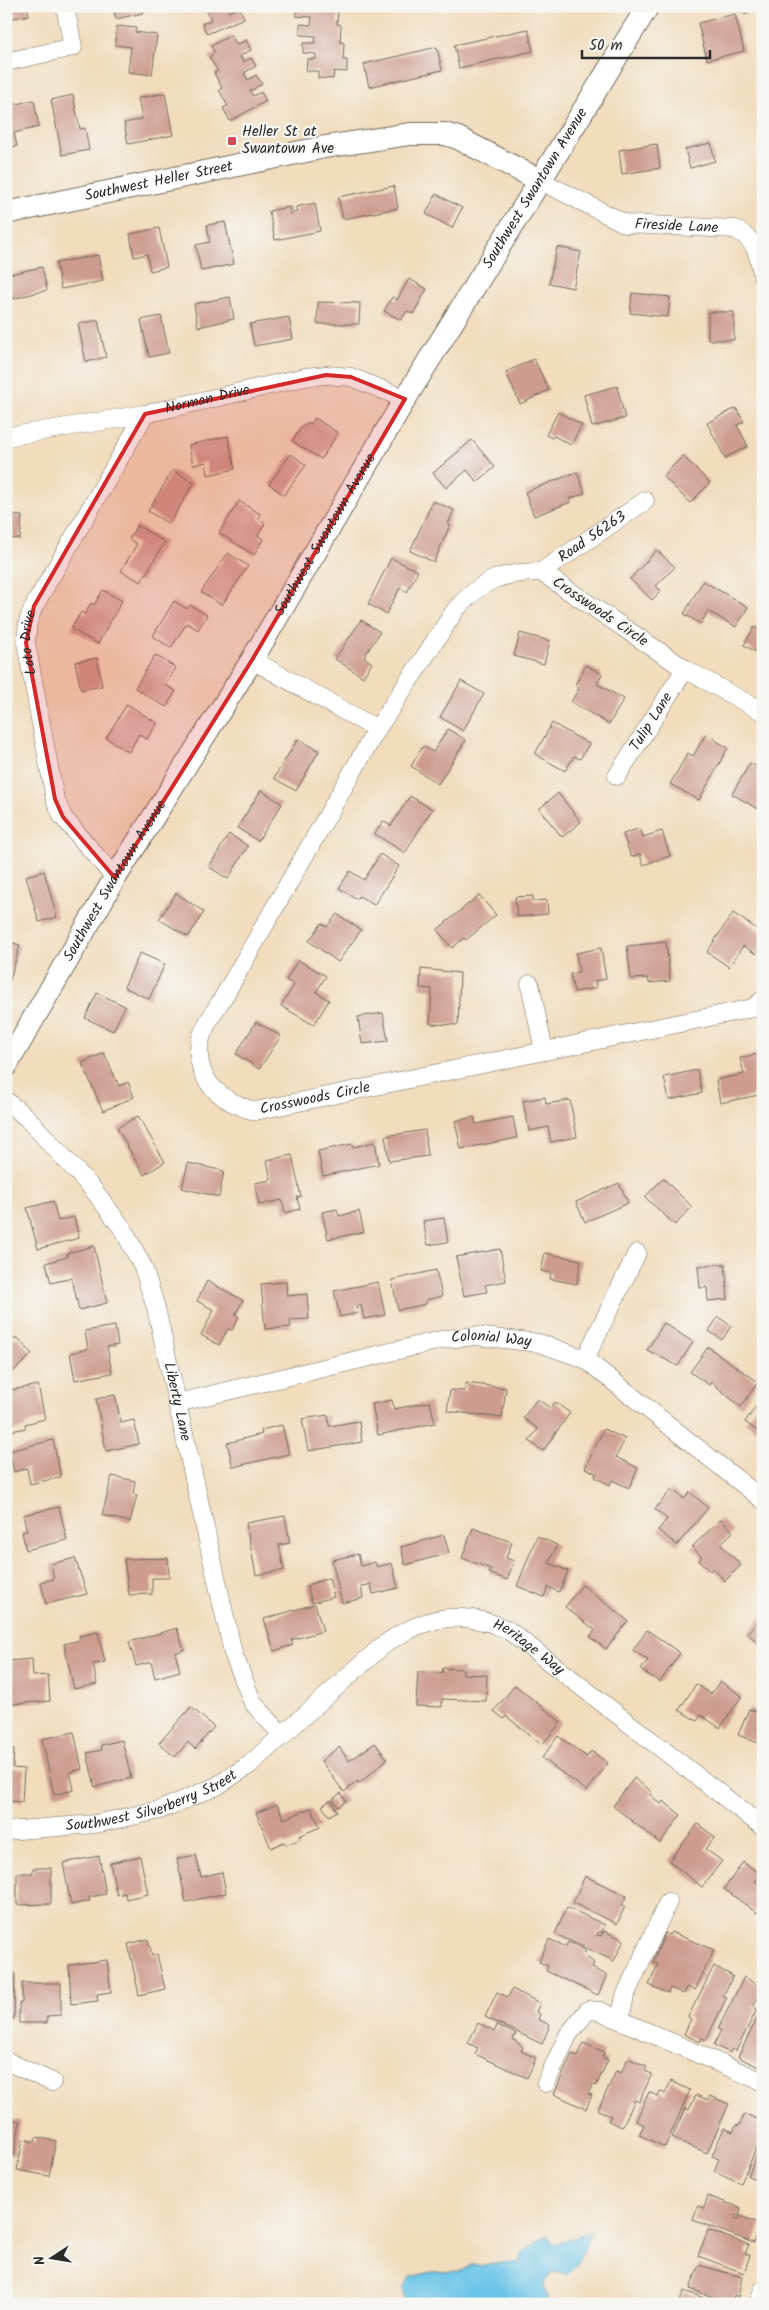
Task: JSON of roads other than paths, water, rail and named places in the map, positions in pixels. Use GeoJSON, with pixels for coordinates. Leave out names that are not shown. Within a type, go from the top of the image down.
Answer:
{"type":"FeatureCollection","features":[{"type":"Feature","properties":{"kind":"street"},"geometry":{"type":"LineString","coordinates":[[6,62],[73,47],[65,6]]}},
{"type":"Feature","properties":{"kind":"street","name":"Southwest Swantown Avenue"},"geometry":{"type":"LineString","coordinates":[[6,1066],[115,878],[252,660],[405,399],[648,6]]}},
{"type":"Feature","properties":{"kind":"street","name":"Southwest Heller Street"},"geometry":{"type":"LineString","coordinates":[[6,213],[325,147],[410,134],[445,134],[458,138],[539,180]]}},
{"type":"Feature","properties":{"kind":"street","name":"Fireside Lane"},"geometry":{"type":"LineString","coordinates":[[539,180],[626,224],[734,229],[747,236],[757,249],[763,277]]}},
{"type":"Feature","properties":{"kind":"street","name":"Norman Drive"},"geometry":{"type":"LineString","coordinates":[[6,437],[145,414],[305,377],[326,375],[351,377],[405,399]]}},
{"type":"Feature","properties":{"kind":"street","name":"Lato Drive"},"geometry":{"type":"LineString","coordinates":[[115,878],[62,817],[55,799],[26,643],[28,622],[34,606],[145,414]]}},
{"type":"Feature","properties":{"kind":"street","name":"Road 56263"},"geometry":{"type":"LineString","coordinates":[[541,572],[645,501]]}},
{"type":"Feature","properties":{"kind":"street","name":"Crosswoods Circle"},"geometry":{"type":"LineString","coordinates":[[763,712],[685,669],[541,572],[515,572],[495,579],[471,592],[456,609],[378,729],[205,1030],[199,1048],[204,1077],[222,1098],[235,1106],[255,1111],[753,1008],[763,1000]]}},
{"type":"Feature","properties":{"kind":"street"},"geometry":{"type":"LineString","coordinates":[[252,660],[378,729]]}},
{"type":"Feature","properties":{"kind":"street","name":"Tulip Lane"},"geometry":{"type":"LineString","coordinates":[[617,776],[685,669]]}},
{"type":"Feature","properties":{"kind":"street"},"geometry":{"type":"LineString","coordinates":[[530,984],[544,1051]]}},
{"type":"Feature","properties":{"kind":"street","name":"Liberty Lane"},"geometry":{"type":"LineString","coordinates":[[6,1101],[26,1117],[92,1188],[123,1229],[143,1267],[156,1308],[233,1653],[253,1704],[283,1736]]}},
{"type":"Feature","properties":{"kind":"street"},"geometry":{"type":"LineString","coordinates":[[585,1359],[637,1253]]}},
{"type":"Feature","properties":{"kind":"street","name":"Colonial Way"},"geometry":{"type":"LineString","coordinates":[[177,1403],[445,1339],[476,1336],[539,1343],[585,1359],[763,1500]]}},
{"type":"Feature","properties":{"kind":"street","name":"Heritage Way"},"geometry":{"type":"LineString","coordinates":[[283,1736],[380,1647],[402,1632],[431,1621],[460,1617],[493,1623],[508,1630],[763,1827]]}},
{"type":"Feature","properties":{"kind":"street","name":"Southwest Silverberry Street"},"geometry":{"type":"LineString","coordinates":[[6,1831],[96,1824],[160,1810],[217,1786],[249,1766],[283,1736]]}},
{"type":"Feature","properties":{"kind":"street"},"geometry":{"type":"LineString","coordinates":[[620,2020],[625,1996],[668,1902]]}},
{"type":"Feature","properties":{"kind":"street"},"geometry":{"type":"LineString","coordinates":[[546,2084],[568,2035],[588,2010],[600,2011],[763,2082]]}},
{"type":"Feature","properties":{"kind":"street"},"geometry":{"type":"LineString","coordinates":[[6,2062],[52,2082]]}},
{"type":"Feature","properties":{"kind":"street"},"geometry":{"type":"LineString","coordinates":[[758,2304],[763,2290]]}},
{"type":"Feature","properties":{"kind":"water"},"geometry":{"type":"Polygon","coordinates":[[[593,2230],[576,2266],[567,2275],[553,2272],[544,2283],[548,2304],[406,2304],[403,2287],[411,2277],[431,2272],[461,2271],[473,2264],[484,2266],[500,2262],[520,2263],[523,2252],[547,2235],[555,2245],[593,2230]]]}},
{"type":"Feature","properties":{"kind":"place","name":"Heller St at Swantown Ave"},"geometry":{"type":"Point","coordinates":[232,141]}}]}
